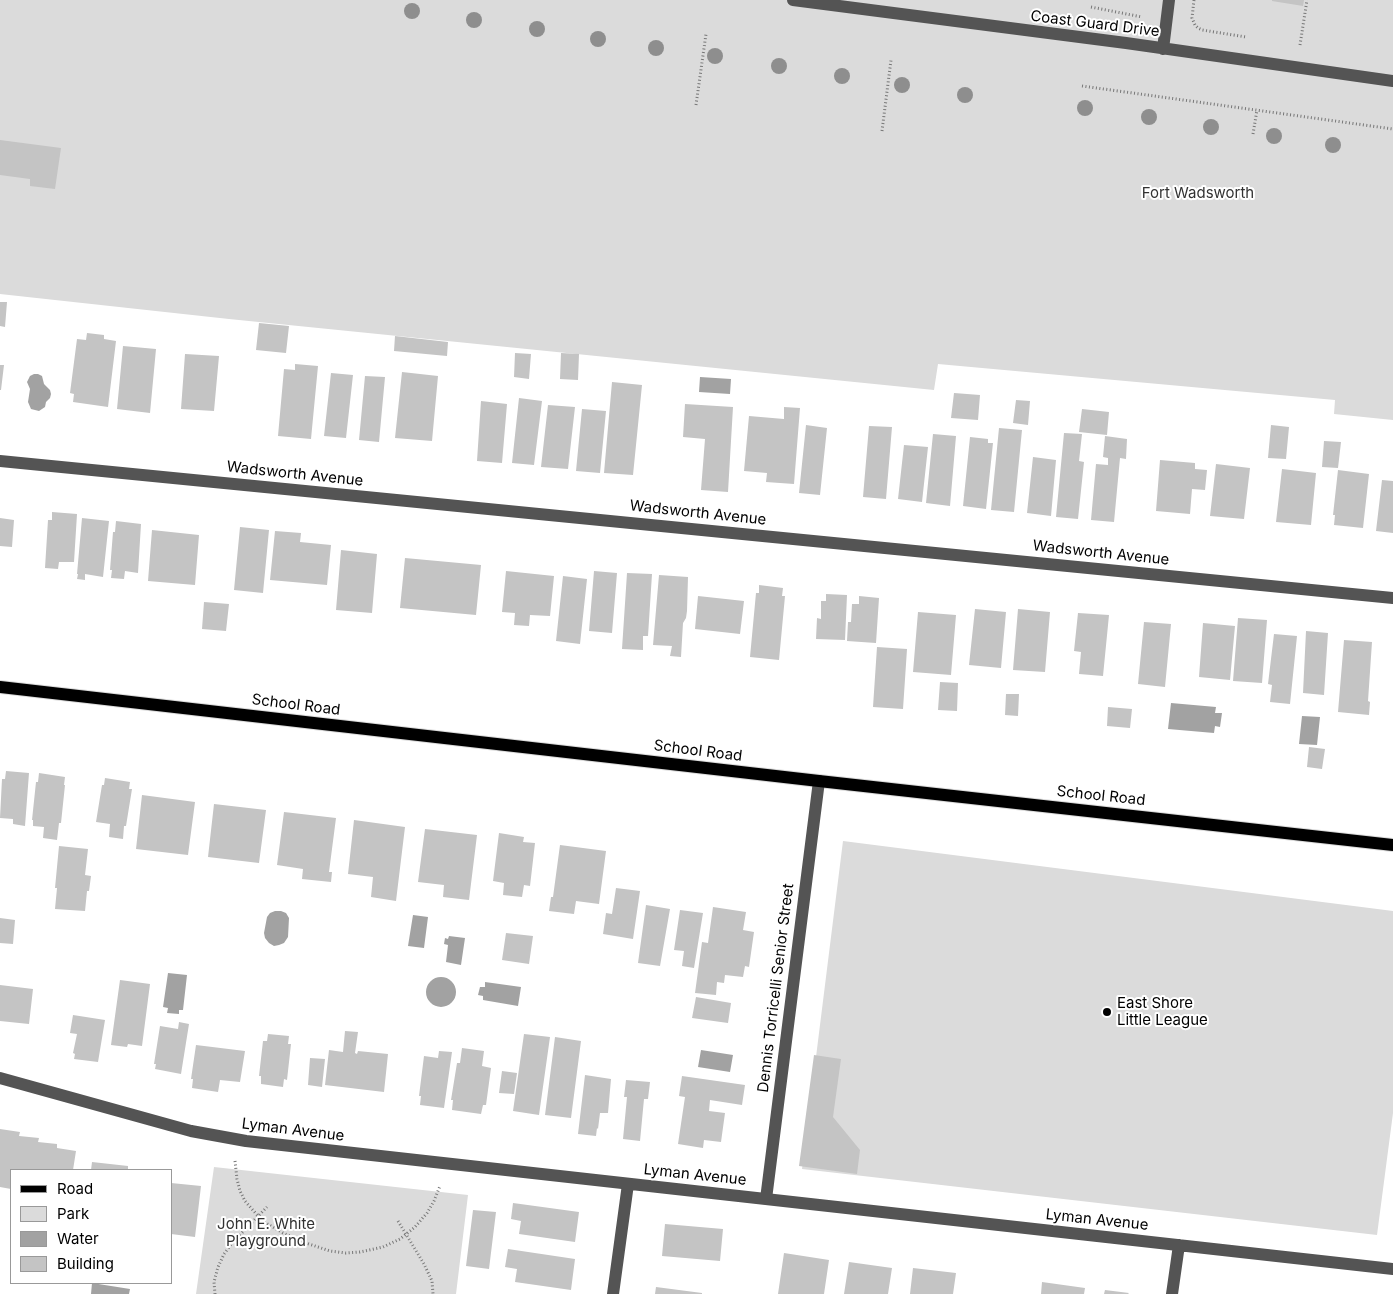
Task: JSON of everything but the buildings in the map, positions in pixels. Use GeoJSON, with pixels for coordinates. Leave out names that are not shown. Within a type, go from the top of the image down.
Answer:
{"type":"FeatureCollection","features":[{"type":"Feature","properties":{"kind":"main road","name":"School Road"},"geometry":{"type":"LineString","coordinates":[[0,687],[1393,845]]}},
{"type":"Feature","properties":{"kind":"street","name":"Coast Guard Drive"},"geometry":{"type":"LineString","coordinates":[[793,0],[1393,81]]}},
{"type":"Feature","properties":{"kind":"street"},"geometry":{"type":"LineString","coordinates":[[1163,49],[1169,0]]}},
{"type":"Feature","properties":{"kind":"street","name":"Wadsworth Avenue"},"geometry":{"type":"LineString","coordinates":[[0,461],[1393,598]]}},
{"type":"Feature","properties":{"kind":"street","name":"Dennis Torricelli Senior Street"},"geometry":{"type":"LineString","coordinates":[[766,1199],[819,781]]}},
{"type":"Feature","properties":{"kind":"street","name":"Lyman Avenue"},"geometry":{"type":"LineString","coordinates":[[0,1078],[191,1131],[227,1138],[1393,1269]]}},
{"type":"Feature","properties":{"kind":"street"},"geometry":{"type":"LineString","coordinates":[[613,1294],[628,1184]]}},
{"type":"Feature","properties":{"kind":"street"},"geometry":{"type":"LineString","coordinates":[[1172,1294],[1179,1245]]}},
{"type":"Feature","properties":{"kind":"path"},"geometry":{"type":"LineString","coordinates":[[1194,0],[1192,18],[1198,28],[1251,38]]}},
{"type":"Feature","properties":{"kind":"path"},"geometry":{"type":"LineString","coordinates":[[1300,45],[1306,0]]}},
{"type":"Feature","properties":{"kind":"path"},"geometry":{"type":"LineString","coordinates":[[1091,8],[1142,17]]}},
{"type":"Feature","properties":{"kind":"path"},"geometry":{"type":"LineString","coordinates":[[696,105],[706,34]]}},
{"type":"Feature","properties":{"kind":"path"},"geometry":{"type":"LineString","coordinates":[[882,131],[890,60]]}},
{"type":"Feature","properties":{"kind":"path"},"geometry":{"type":"LineString","coordinates":[[1082,86],[1393,129]]}},
{"type":"Feature","properties":{"kind":"path"},"geometry":{"type":"LineString","coordinates":[[1253,134],[1256,110]]}},
{"type":"Feature","properties":{"kind":"path"},"geometry":{"type":"LineString","coordinates":[[235,1161],[236,1178],[240,1191],[245,1201],[266,1223],[306,1243],[330,1251],[346,1253],[383,1247],[400,1240],[427,1213],[440,1186]]}},
{"type":"Feature","properties":{"kind":"path"},"geometry":{"type":"LineString","coordinates":[[215,1294],[214,1282],[224,1254],[232,1243],[267,1207]]}},
{"type":"Feature","properties":{"kind":"path"},"geometry":{"type":"LineString","coordinates":[[398,1221],[424,1264],[432,1281],[433,1294]]}},
{"type":"Feature","properties":{"kind":"green space","name":"Fort Wadsworth"},"geometry":{"type":"Polygon","coordinates":[[[0,0],[1393,0],[1393,420],[1334,414],[1335,400],[938,364],[934,390],[0,294],[0,0]]]}},
{"type":"Feature","properties":{"kind":"green space","name":"East Shore Little League"},"geometry":{"type":"Polygon","coordinates":[[[843,841],[1393,911],[1393,1113],[1377,1235],[802,1169],[843,841]]]}},
{"type":"Feature","properties":{"kind":"green space","name":"John E. White Playground"},"geometry":{"type":"Polygon","coordinates":[[[214,1167],[468,1195],[456,1294],[196,1294],[214,1167]]]}},
{"type":"Feature","properties":{"kind":"water"},"geometry":{"type":"Polygon","coordinates":[[[34,374],[42,376],[44,384],[51,394],[45,407],[39,411],[31,409],[28,402],[30,389],[27,382],[30,376],[34,374]]]}},
{"type":"Feature","properties":{"kind":"water"},"geometry":{"type":"Polygon","coordinates":[[[700,377],[731,379],[730,394],[699,392],[700,377]]]}},
{"type":"Feature","properties":{"kind":"water"},"geometry":{"type":"Polygon","coordinates":[[[1171,703],[1216,707],[1215,713],[1222,713],[1220,727],[1215,726],[1214,733],[1168,729],[1171,703]]]}},
{"type":"Feature","properties":{"kind":"water"},"geometry":{"type":"Polygon","coordinates":[[[1302,716],[1320,717],[1317,745],[1299,744],[1302,716]]]}},
{"type":"Feature","properties":{"kind":"water"},"geometry":{"type":"Polygon","coordinates":[[[275,911],[286,913],[289,918],[288,937],[284,943],[274,946],[265,938],[264,933],[267,917],[275,911]]]}},
{"type":"Feature","properties":{"kind":"water"},"geometry":{"type":"Polygon","coordinates":[[[413,915],[428,917],[424,948],[408,946],[413,915]]]}},
{"type":"Feature","properties":{"kind":"water"},"geometry":{"type":"Polygon","coordinates":[[[449,936],[465,938],[461,965],[446,962],[448,945],[444,944],[445,938],[448,939],[449,936]]]}},
{"type":"Feature","properties":{"kind":"water"},"geometry":{"type":"Polygon","coordinates":[[[168,973],[187,975],[183,1010],[179,1010],[179,1014],[167,1013],[168,1008],[163,1007],[168,973]]]}},
{"type":"Feature","properties":{"kind":"water"},"geometry":{"type":"Polygon","coordinates":[[[441,977],[452,981],[456,992],[452,1003],[441,1007],[430,1003],[426,992],[430,981],[441,977]]]}},
{"type":"Feature","properties":{"kind":"water"},"geometry":{"type":"Polygon","coordinates":[[[485,982],[521,987],[518,1006],[483,1000],[483,996],[478,995],[480,987],[485,987],[485,982]]]}},
{"type":"Feature","properties":{"kind":"water"},"geometry":{"type":"Polygon","coordinates":[[[701,1050],[733,1055],[730,1072],[698,1067],[701,1050]]]}},
{"type":"Feature","properties":{"kind":"water"},"geometry":{"type":"Polygon","coordinates":[[[92,1284],[130,1289],[129,1294],[91,1294],[92,1284]]]}},
{"type":"Feature","properties":{"kind":"place","name":"East Shore Little League"},"geometry":{"type":"Point","coordinates":[1107,1012]}}]}
